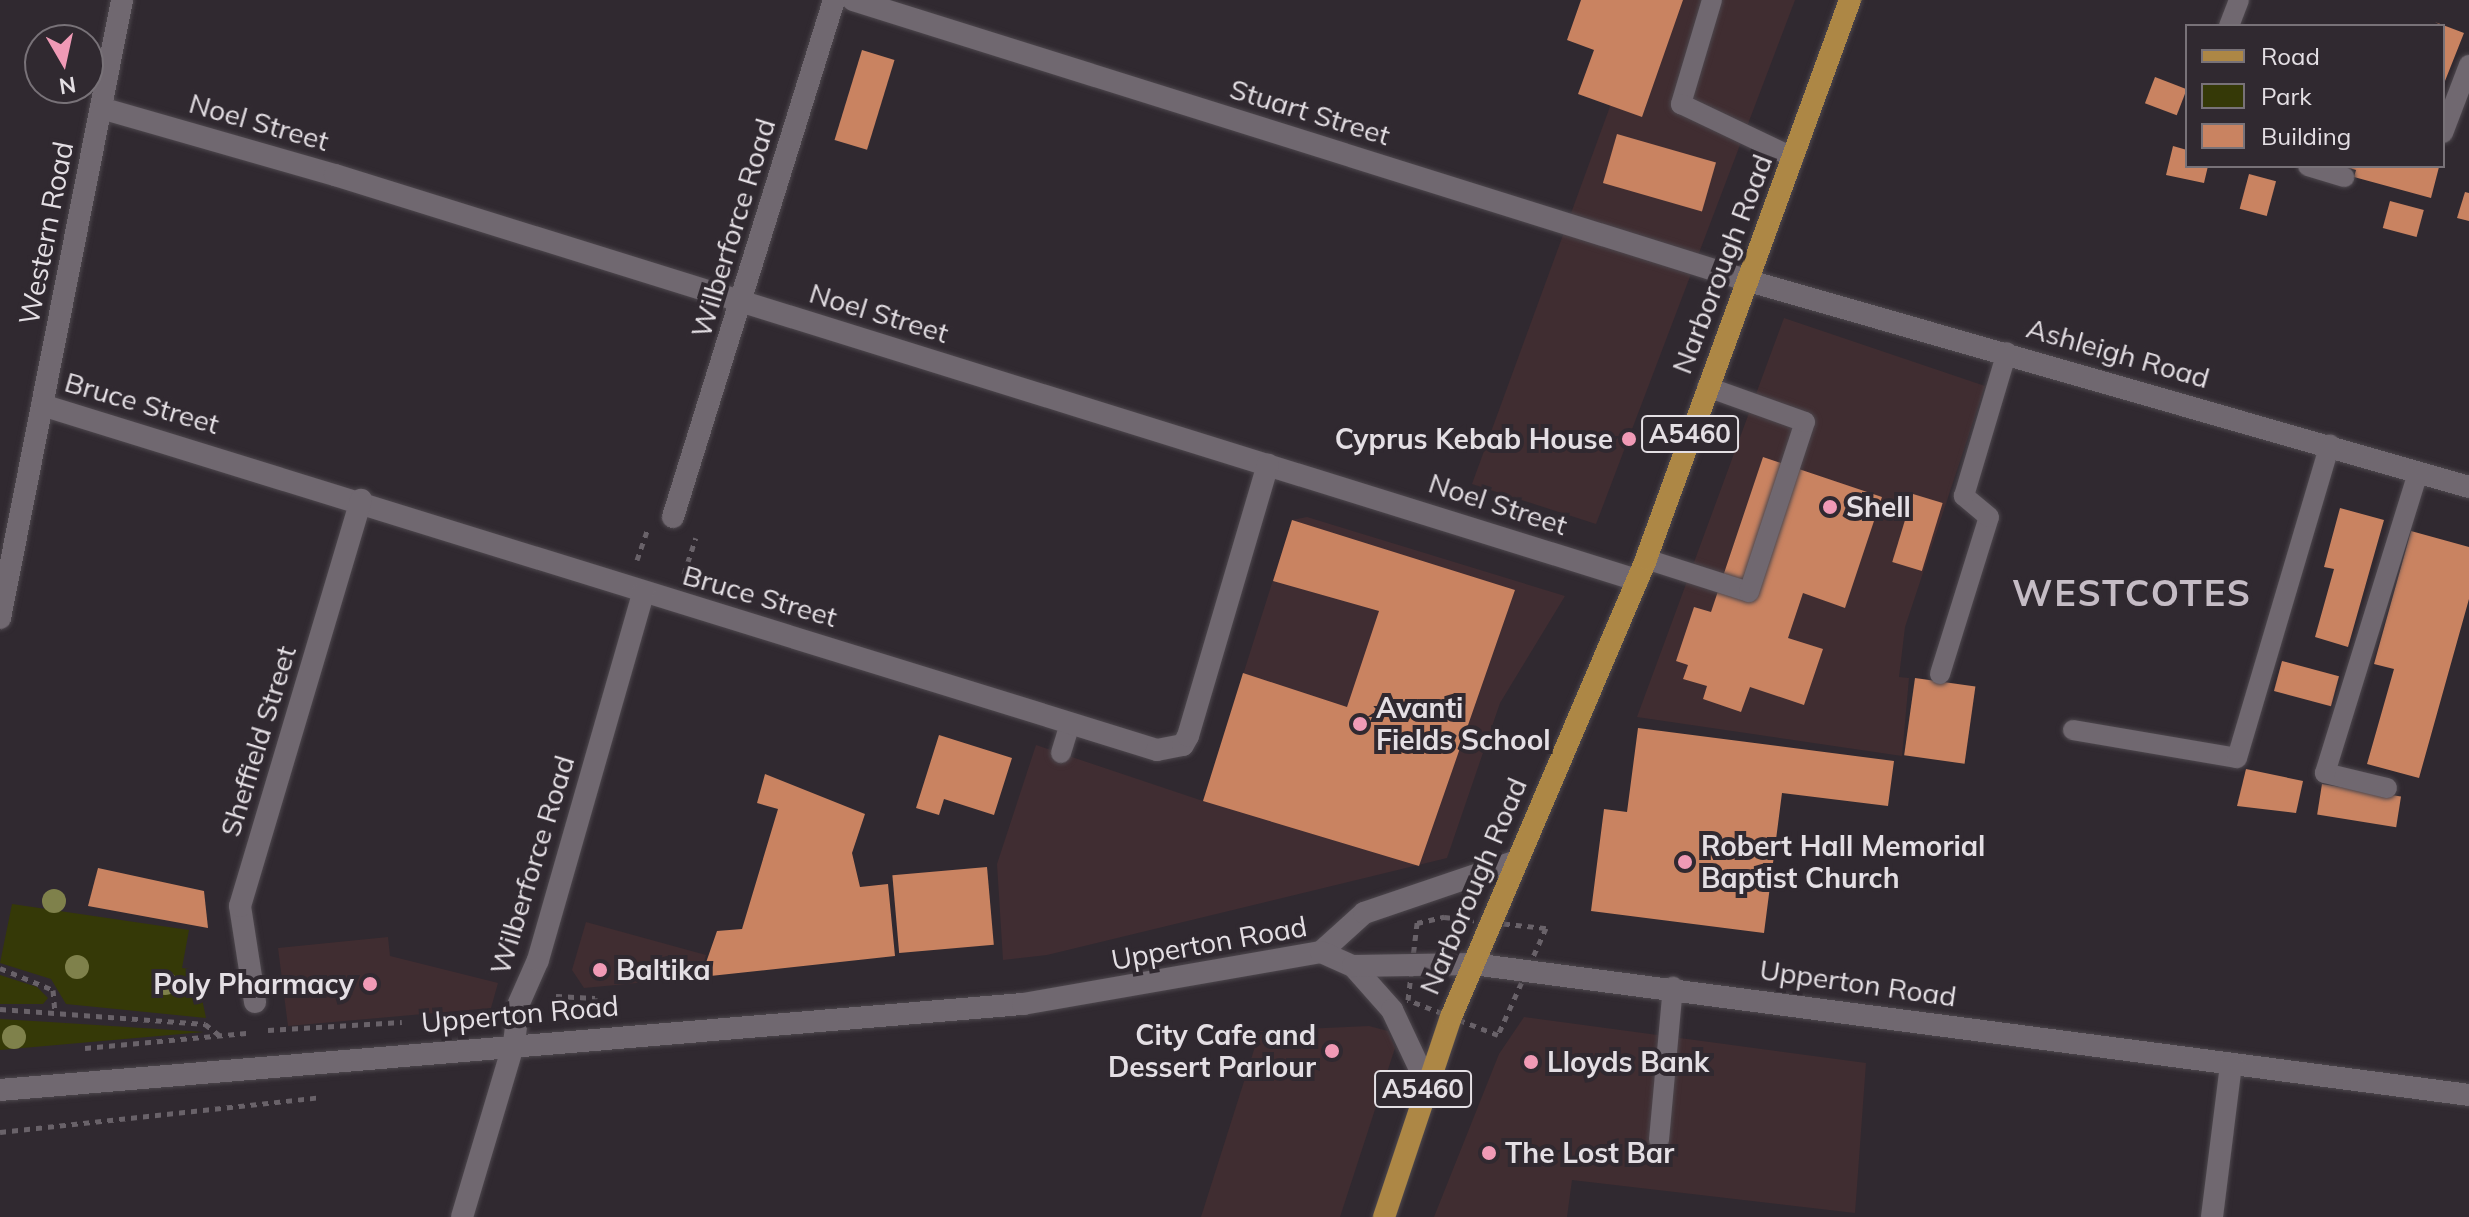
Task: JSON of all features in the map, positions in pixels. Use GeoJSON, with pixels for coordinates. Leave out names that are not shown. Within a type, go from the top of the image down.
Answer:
{"type":"FeatureCollection","features":[{"type":"Feature","properties":{"kind":"main road","name":"Narborough Road"},"geometry":{"type":"LineString","coordinates":[[1384,1217],[1426,1082],[1473,964],[1514,862],[1642,570],[1850,0]]}},
{"type":"Feature","properties":{"kind":"street","name":"Western Road"},"geometry":{"type":"LineString","coordinates":[[0,618],[122,0]]}},
{"type":"Feature","properties":{"kind":"street","name":"Wilberforce Road"},"geometry":{"type":"LineString","coordinates":[[662,518],[741,303],[834,0]]}},
{"type":"Feature","properties":{"kind":"street","name":"Stuart Street"},"geometry":{"type":"LineString","coordinates":[[853,0],[1749,281]]}},
{"type":"Feature","properties":{"kind":"street","name":"Noel Street"},"geometry":{"type":"LineString","coordinates":[[101,108],[1268,465],[1642,570]]}},
{"type":"Feature","properties":{"kind":"street","name":"Ashleigh Road"},"geometry":{"type":"LineString","coordinates":[[1749,281],[2007,352],[2469,487]]}},
{"type":"Feature","properties":{"kind":"street","name":"Bruce Street"},"geometry":{"type":"LineString","coordinates":[[42,405],[361,500],[635,590],[1157,750],[1183,745],[1268,465]]}},
{"type":"Feature","properties":{"kind":"street","name":"Sheffield Street"},"geometry":{"type":"LineString","coordinates":[[255,1002],[240,906],[361,500]]}},
{"type":"Feature","properties":{"kind":"street","name":"Wilberforce Road"},"geometry":{"type":"LineString","coordinates":[[462,1217],[514,1043],[519,1003],[538,960],[635,590]]}},
{"type":"Feature","properties":{"kind":"street"},"geometry":{"type":"LineString","coordinates":[[1321,952],[1364,913],[1514,862]]}},
{"type":"Feature","properties":{"kind":"street","name":"Upperton Road"},"geometry":{"type":"LineString","coordinates":[[0,1090],[514,1043],[1023,1004],[1321,952],[1353,966],[1473,964],[1673,987],[2469,1095]]}},
{"type":"Feature","properties":{"kind":"street"},"geometry":{"type":"LineString","coordinates":[[1353,966],[1392,1010],[1426,1082]]}},
{"type":"Feature","properties":{"kind":"street"},"geometry":{"type":"LineString","coordinates":[[2212,1217],[2231,1064]]}},
{"type":"Feature","properties":{"kind":"lane"},"geometry":{"type":"LineString","coordinates":[[1712,0],[1681,104],[1794,158]]}},
{"type":"Feature","properties":{"kind":"lane"},"geometry":{"type":"LineString","coordinates":[[2230,24],[2239,0]]}},
{"type":"Feature","properties":{"kind":"lane"},"geometry":{"type":"LineString","coordinates":[[2445,128],[2469,65]]}},
{"type":"Feature","properties":{"kind":"lane"},"geometry":{"type":"LineString","coordinates":[[2315,168],[2344,177]]}},
{"type":"Feature","properties":{"kind":"lane"},"geometry":{"type":"LineString","coordinates":[[1940,674],[1989,517],[1964,496],[2007,352]]}},
{"type":"Feature","properties":{"kind":"lane"},"geometry":{"type":"LineString","coordinates":[[1642,570],[1749,592],[1805,422],[1707,387]]}},
{"type":"Feature","properties":{"kind":"lane"},"geometry":{"type":"LineString","coordinates":[[2073,730],[2237,758],[2330,445]]}},
{"type":"Feature","properties":{"kind":"lane"},"geometry":{"type":"LineString","coordinates":[[2387,788],[2325,773],[2418,472]]}},
{"type":"Feature","properties":{"kind":"lane"},"geometry":{"type":"LineString","coordinates":[[1061,753],[1070,723]]}},
{"type":"Feature","properties":{"kind":"lane"},"geometry":{"type":"LineString","coordinates":[[1659,1140],[1673,987]]}},
{"type":"Feature","properties":{"kind":"path"},"geometry":{"type":"LineString","coordinates":[[635,590],[662,518]]}},
{"type":"Feature","properties":{"kind":"path"},"geometry":{"type":"LineString","coordinates":[[674,602],[701,525]]}},
{"type":"Feature","properties":{"kind":"path"},"geometry":{"type":"LineString","coordinates":[[0,968],[53,990],[55,1011]]}},
{"type":"Feature","properties":{"kind":"path"},"geometry":{"type":"LineString","coordinates":[[519,1003],[595,998],[599,1038]]}},
{"type":"Feature","properties":{"kind":"path"},"geometry":{"type":"LineString","coordinates":[[0,1009],[205,1024],[220,1035]]}},
{"type":"Feature","properties":{"kind":"path"},"geometry":{"type":"LineString","coordinates":[[78,1049],[407,1022]]}},
{"type":"Feature","properties":{"kind":"path"},"geometry":{"type":"LineString","coordinates":[[0,1132],[330,1096]]}},
{"type":"Feature","properties":{"kind":"shaded area"},"geometry":{"type":"Polygon","coordinates":[[[1649,0],[1795,0],[1596,524],[1472,484],[1649,0]]]}},
{"type":"Feature","properties":{"kind":"shaded area","name":"Shell"},"geometry":{"type":"Polygon","coordinates":[[[1784,318],[1985,386],[1905,627],[1899,677],[1909,678],[1902,756],[1637,717],[1784,318]]]}},
{"type":"Feature","properties":{"kind":"shaded area","name":"Avanti Fields School"},"geometry":{"type":"Polygon","coordinates":[[[1307,517],[1565,596],[1500,703],[1447,858],[1047,955],[1003,960],[997,864],[1036,745],[1203,801],[1292,520],[1307,517]]]}},
{"type":"Feature","properties":{"kind":"shaded area"},"geometry":{"type":"Polygon","coordinates":[[[586,922],[706,955],[700,977],[584,988],[572,970],[586,922]]]}},
{"type":"Feature","properties":{"kind":"shaded area"},"geometry":{"type":"Polygon","coordinates":[[[388,937],[390,956],[498,983],[491,1008],[288,1026],[278,948],[388,937]]]}},
{"type":"Feature","properties":{"kind":"shaded area"},"geometry":{"type":"Polygon","coordinates":[[[1524,1017],[1866,1063],[1855,1213],[1572,1180],[1567,1217],[1434,1217],[1499,1054],[1524,1017]]]}},
{"type":"Feature","properties":{"kind":"shaded area"},"geometry":{"type":"Polygon","coordinates":[[[1369,1026],[1388,1031],[1395,1048],[1340,1217],[1201,1217],[1260,1031],[1369,1026]]]}},
{"type":"Feature","properties":{"kind":"green space"},"geometry":{"type":"Polygon","coordinates":[[[12,904],[189,930],[182,968],[196,970],[206,1018],[66,1004],[51,979],[0,963],[12,904]]]}},
{"type":"Feature","properties":{"kind":"green space"},"geometry":{"type":"Polygon","coordinates":[[[0,975],[37,987],[48,998],[43,1004],[0,1004],[0,975]]]}},
{"type":"Feature","properties":{"kind":"green space"},"geometry":{"type":"Polygon","coordinates":[[[0,1019],[50,1022],[204,1032],[0,1050],[0,1019]]]}},
{"type":"Feature","properties":{"kind":"building"},"geometry":{"type":"Polygon","coordinates":[[[1581,0],[1683,0],[1642,117],[1578,94],[1594,50],[1567,40],[1581,0]]]}},
{"type":"Feature","properties":{"kind":"building"},"geometry":{"type":"Polygon","coordinates":[[[2445,26],[2464,33],[2445,81],[2445,26]]]}},
{"type":"Feature","properties":{"kind":"building"},"geometry":{"type":"Polygon","coordinates":[[[862,50],[895,60],[867,150],[835,140],[862,50]]]}},
{"type":"Feature","properties":{"kind":"building"},"geometry":{"type":"Polygon","coordinates":[[[2155,77],[2185,89],[2177,115],[2145,103],[2155,77]]]}},
{"type":"Feature","properties":{"kind":"building"},"geometry":{"type":"Polygon","coordinates":[[[1617,134],[1716,162],[1702,211],[1603,183],[1617,134]]]}},
{"type":"Feature","properties":{"kind":"building"},"geometry":{"type":"Polygon","coordinates":[[[2173,146],[2185,149],[2185,168],[2208,168],[2204,183],[2166,175],[2173,146]]]}},
{"type":"Feature","properties":{"kind":"building"},"geometry":{"type":"Polygon","coordinates":[[[2349,168],[2439,168],[2431,198],[2354,177],[2356,170],[2349,168]]]}},
{"type":"Feature","properties":{"kind":"building"},"geometry":{"type":"Polygon","coordinates":[[[2249,174],[2276,181],[2267,216],[2240,209],[2249,174]]]}},
{"type":"Feature","properties":{"kind":"building"},"geometry":{"type":"Polygon","coordinates":[[[2465,192],[2469,193],[2469,221],[2457,218],[2465,192]]]}},
{"type":"Feature","properties":{"kind":"building"},"geometry":{"type":"Polygon","coordinates":[[[2390,201],[2424,210],[2417,237],[2383,228],[2390,201]]]}},
{"type":"Feature","properties":{"kind":"building"},"geometry":{"type":"Polygon","coordinates":[[[1763,457],[1882,497],[1845,608],[1803,593],[1788,638],[1823,649],[1804,705],[1750,687],[1741,712],[1703,699],[1707,686],[1683,679],[1688,665],[1676,661],[1694,607],[1711,612],[1763,457]]]}},
{"type":"Feature","properties":{"kind":"building"},"geometry":{"type":"Polygon","coordinates":[[[1913,494],[1943,503],[1922,571],[1892,562],[1913,494]]]}},
{"type":"Feature","properties":{"kind":"building"},"geometry":{"type":"Polygon","coordinates":[[[2340,508],[2384,520],[2348,647],[2315,637],[2334,569],[2324,567],[2340,508]]]}},
{"type":"Feature","properties":{"kind":"building"},"geometry":{"type":"Polygon","coordinates":[[[1292,520],[1515,590],[1419,866],[1203,801],[1243,673],[1347,707],[1379,611],[1273,581],[1292,520]]]}},
{"type":"Feature","properties":{"kind":"building"},"geometry":{"type":"Polygon","coordinates":[[[2411,531],[2469,547],[2469,599],[2419,778],[2367,764],[2394,669],[2374,664],[2411,531]]]}},
{"type":"Feature","properties":{"kind":"building"},"geometry":{"type":"Polygon","coordinates":[[[2282,661],[2339,676],[2331,706],[2274,691],[2282,661]]]}},
{"type":"Feature","properties":{"kind":"building"},"geometry":{"type":"Polygon","coordinates":[[[1915,678],[1975,686],[1965,764],[1904,755],[1915,678]]]}},
{"type":"Feature","properties":{"kind":"building","name":"Robert Hall Memorial Baptist Church"},"geometry":{"type":"Polygon","coordinates":[[[1638,728],[1894,761],[1888,806],[1782,793],[1764,933],[1591,911],[1604,809],[1627,812],[1638,728]]]}},
{"type":"Feature","properties":{"kind":"building"},"geometry":{"type":"Polygon","coordinates":[[[939,735],[1012,758],[994,815],[944,799],[939,815],[916,808],[939,735]]]}},
{"type":"Feature","properties":{"kind":"building"},"geometry":{"type":"Polygon","coordinates":[[[2246,769],[2303,781],[2296,813],[2237,806],[2246,769]]]}},
{"type":"Feature","properties":{"kind":"building"},"geometry":{"type":"Polygon","coordinates":[[[765,774],[865,814],[852,853],[860,887],[888,884],[895,956],[701,977],[717,931],[742,929],[778,809],[757,803],[765,774]]]}},
{"type":"Feature","properties":{"kind":"building"},"geometry":{"type":"Polygon","coordinates":[[[2322,784],[2401,797],[2396,827],[2317,815],[2322,784]]]}},
{"type":"Feature","properties":{"kind":"building"},"geometry":{"type":"Polygon","coordinates":[[[987,867],[994,945],[899,953],[892,875],[987,867]]]}},
{"type":"Feature","properties":{"kind":"building"},"geometry":{"type":"Polygon","coordinates":[[[98,868],[204,891],[208,928],[88,906],[98,868]]]}},
{"type":"Feature","properties":{"kind":"place","name":"Cyprus Kebab House"},"geometry":{"type":"Point","coordinates":[1629,439]}},
{"type":"Feature","properties":{"kind":"place","name":"Shell"},"geometry":{"type":"Point","coordinates":[1830,507]}},
{"type":"Feature","properties":{"kind":"place","name":"Avanti Fields School"},"geometry":{"type":"Point","coordinates":[1360,724]}},
{"type":"Feature","properties":{"kind":"place","name":"Robert Hall Memorial Baptist Church"},"geometry":{"type":"Point","coordinates":[1685,862]}},
{"type":"Feature","properties":{"kind":"place","name":"Baltika"},"geometry":{"type":"Point","coordinates":[600,970]}},
{"type":"Feature","properties":{"kind":"place","name":"Poly Pharmacy"},"geometry":{"type":"Point","coordinates":[370,984]}},
{"type":"Feature","properties":{"kind":"place","name":"City Cafe and Dessert Parlour"},"geometry":{"type":"Point","coordinates":[1332,1051]}},
{"type":"Feature","properties":{"kind":"place","name":"Lloyds Bank"},"geometry":{"type":"Point","coordinates":[1531,1062]}},
{"type":"Feature","properties":{"kind":"place","name":"The Lost Bar"},"geometry":{"type":"Point","coordinates":[1489,1153]}},
{"type":"Feature","properties":{"kind":"district","name":"WESTCOTES"},"geometry":{"type":"Point","coordinates":[2132,593]}}]}
